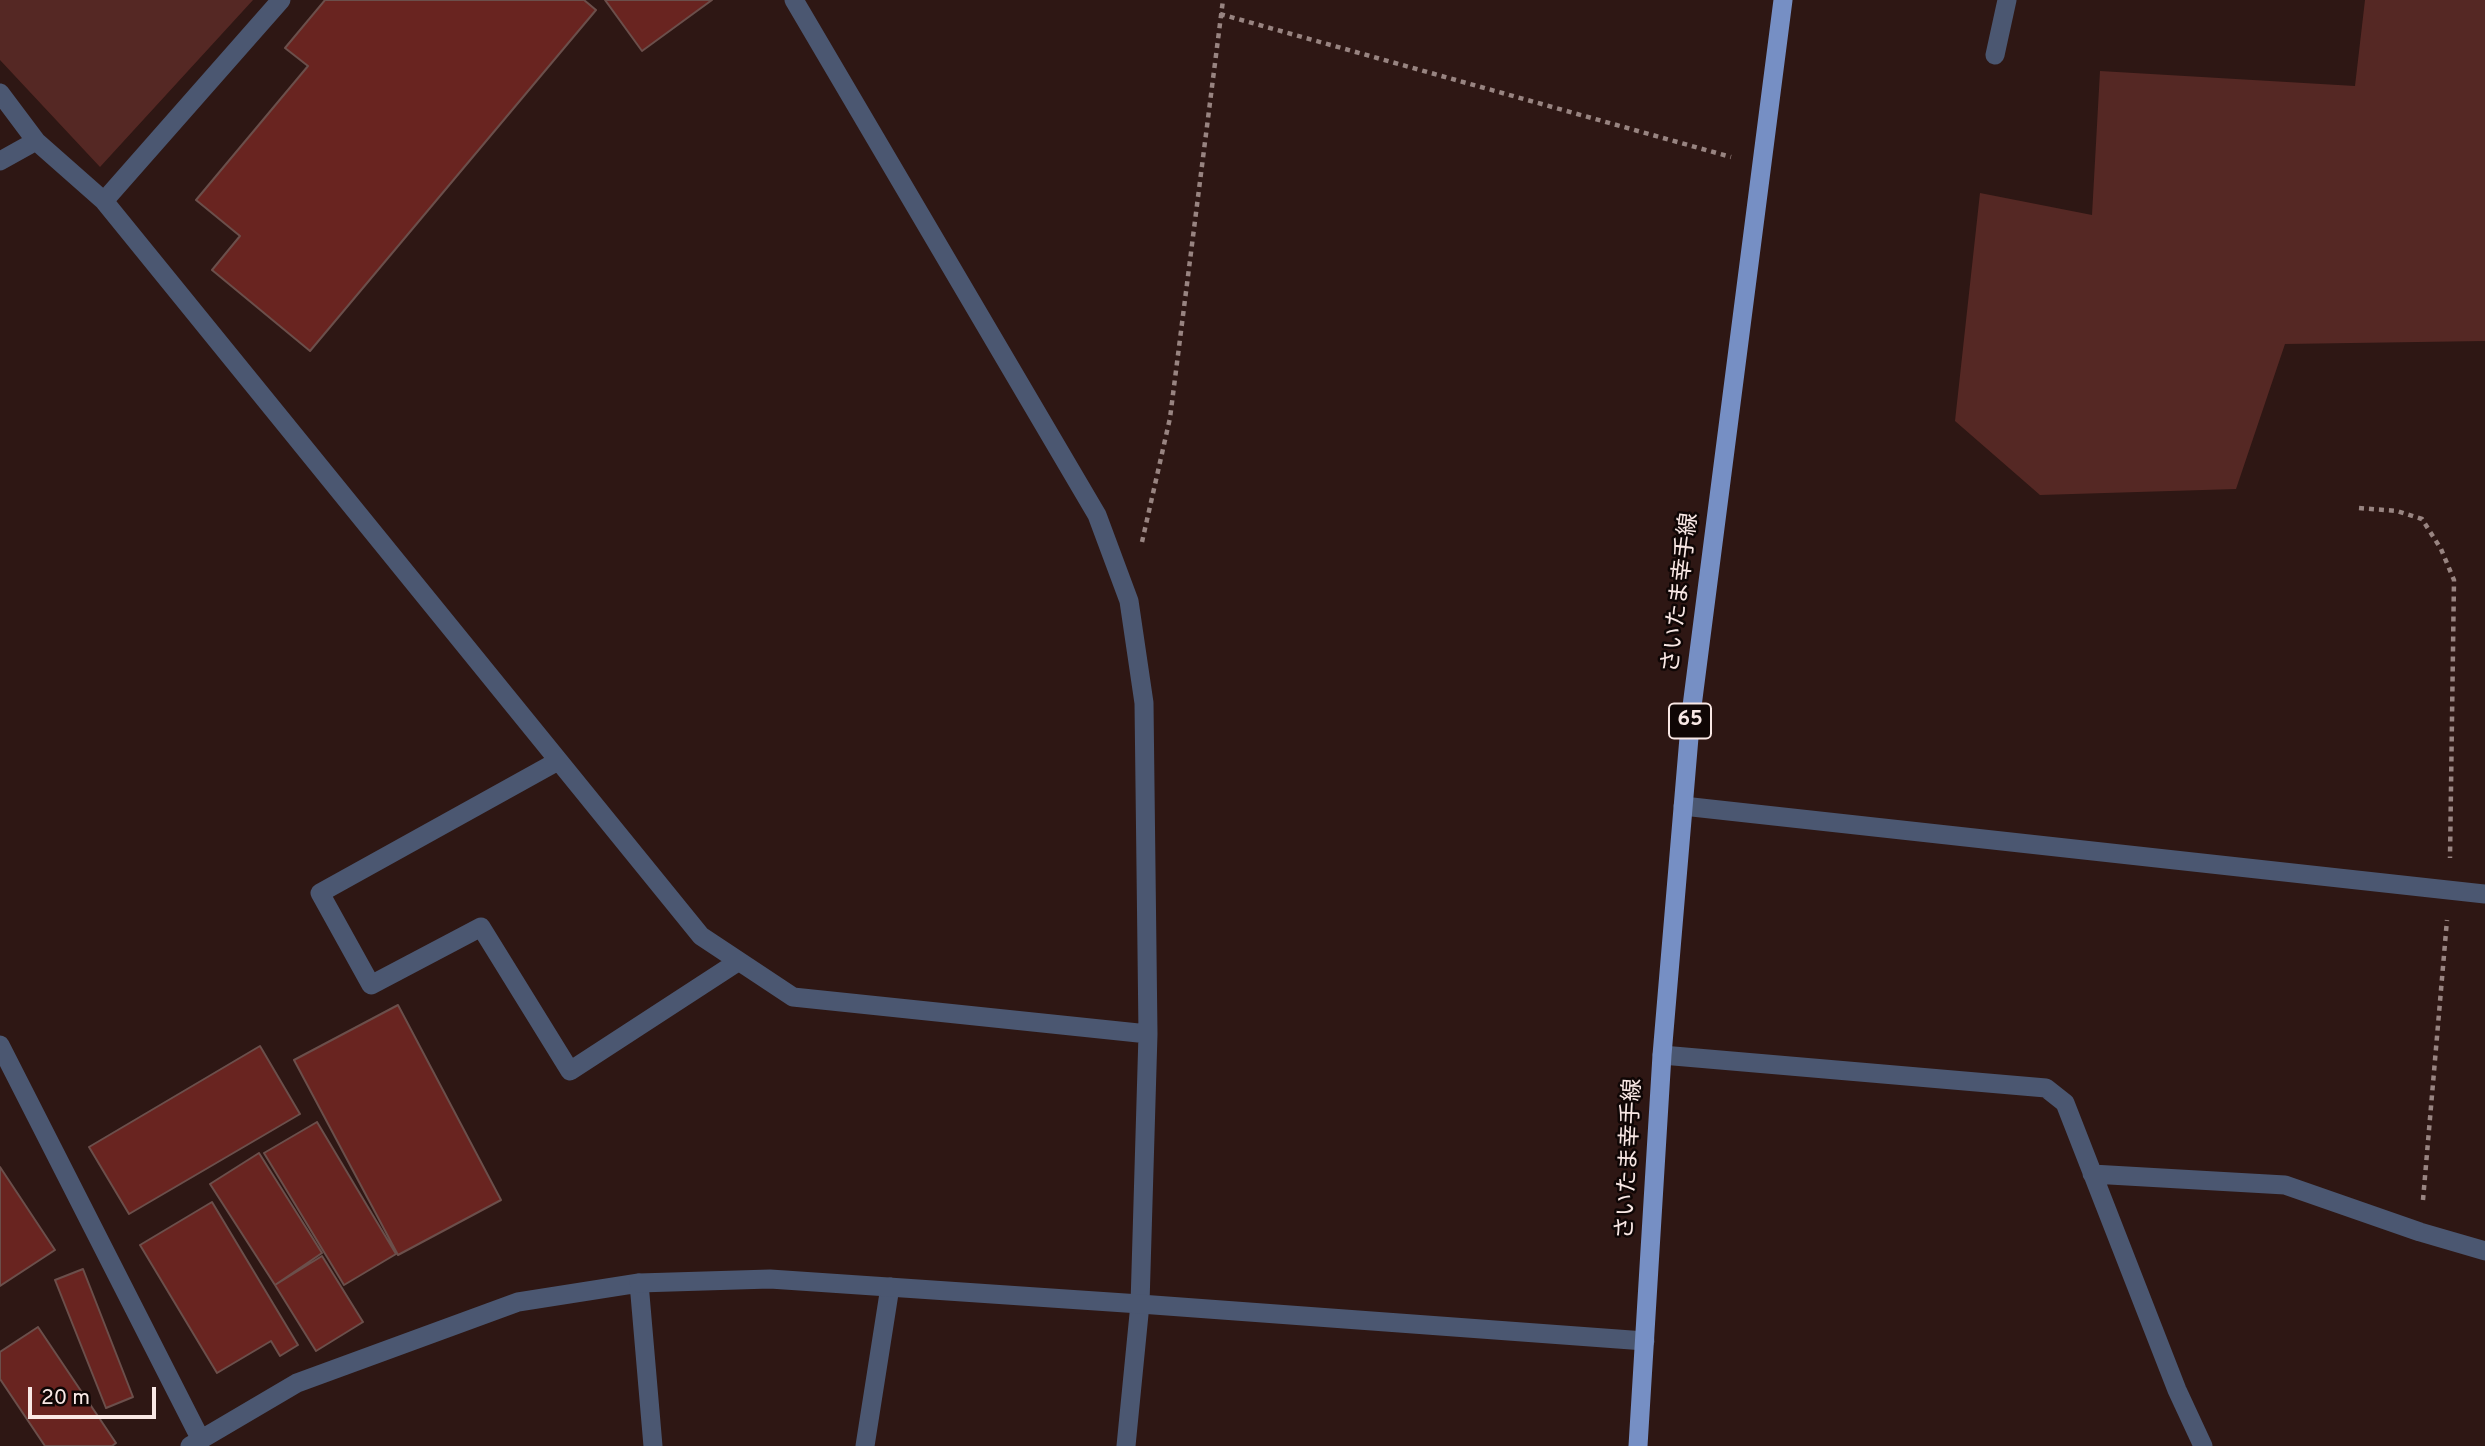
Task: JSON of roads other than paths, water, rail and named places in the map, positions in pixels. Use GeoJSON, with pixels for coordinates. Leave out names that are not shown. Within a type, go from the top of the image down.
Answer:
{"type":"FeatureCollection","features":[{"type":"Feature","properties":{"kind":"main road","name":"さいたま幸手線"},"geometry":{"type":"LineString","coordinates":[[1638,1446],[1662,1055],[1691,714],[1783,0]]}},
{"type":"Feature","properties":{"kind":"street"},"geometry":{"type":"LineString","coordinates":[[104,201],[281,0]]}},
{"type":"Feature","properties":{"kind":"street"},"geometry":{"type":"LineString","coordinates":[[794,0],[1097,515],[1129,601],[1144,704],[1148,1034],[1140,1304],[1126,1446]]}},
{"type":"Feature","properties":{"kind":"street"},"geometry":{"type":"LineString","coordinates":[[1995,55],[2007,0]]}},
{"type":"Feature","properties":{"kind":"street"},"geometry":{"type":"LineString","coordinates":[[0,93],[36,141],[104,201],[701,936],[793,997],[1148,1034]]}},
{"type":"Feature","properties":{"kind":"street"},"geometry":{"type":"LineString","coordinates":[[0,161],[36,141]]}},
{"type":"Feature","properties":{"kind":"street"},"geometry":{"type":"LineString","coordinates":[[558,761],[320,893],[371,985],[481,927],[570,1070],[739,961]]}},
{"type":"Feature","properties":{"kind":"street"},"geometry":{"type":"LineString","coordinates":[[1683,806],[2485,894]]}},
{"type":"Feature","properties":{"kind":"street"},"geometry":{"type":"LineString","coordinates":[[0,1045],[196,1443],[297,1383],[518,1302],[639,1283],[770,1279],[1645,1341]]}},
{"type":"Feature","properties":{"kind":"street"},"geometry":{"type":"LineString","coordinates":[[1662,1055],[2046,1088],[2065,1103],[2177,1390],[2203,1446]]}},
{"type":"Feature","properties":{"kind":"street"},"geometry":{"type":"LineString","coordinates":[[2092,1174],[2285,1185],[2420,1233],[2485,1251]]}},
{"type":"Feature","properties":{"kind":"street"},"geometry":{"type":"LineString","coordinates":[[639,1283],[653,1446]]}},
{"type":"Feature","properties":{"kind":"street"},"geometry":{"type":"LineString","coordinates":[[865,1446],[890,1287]]}}]}
